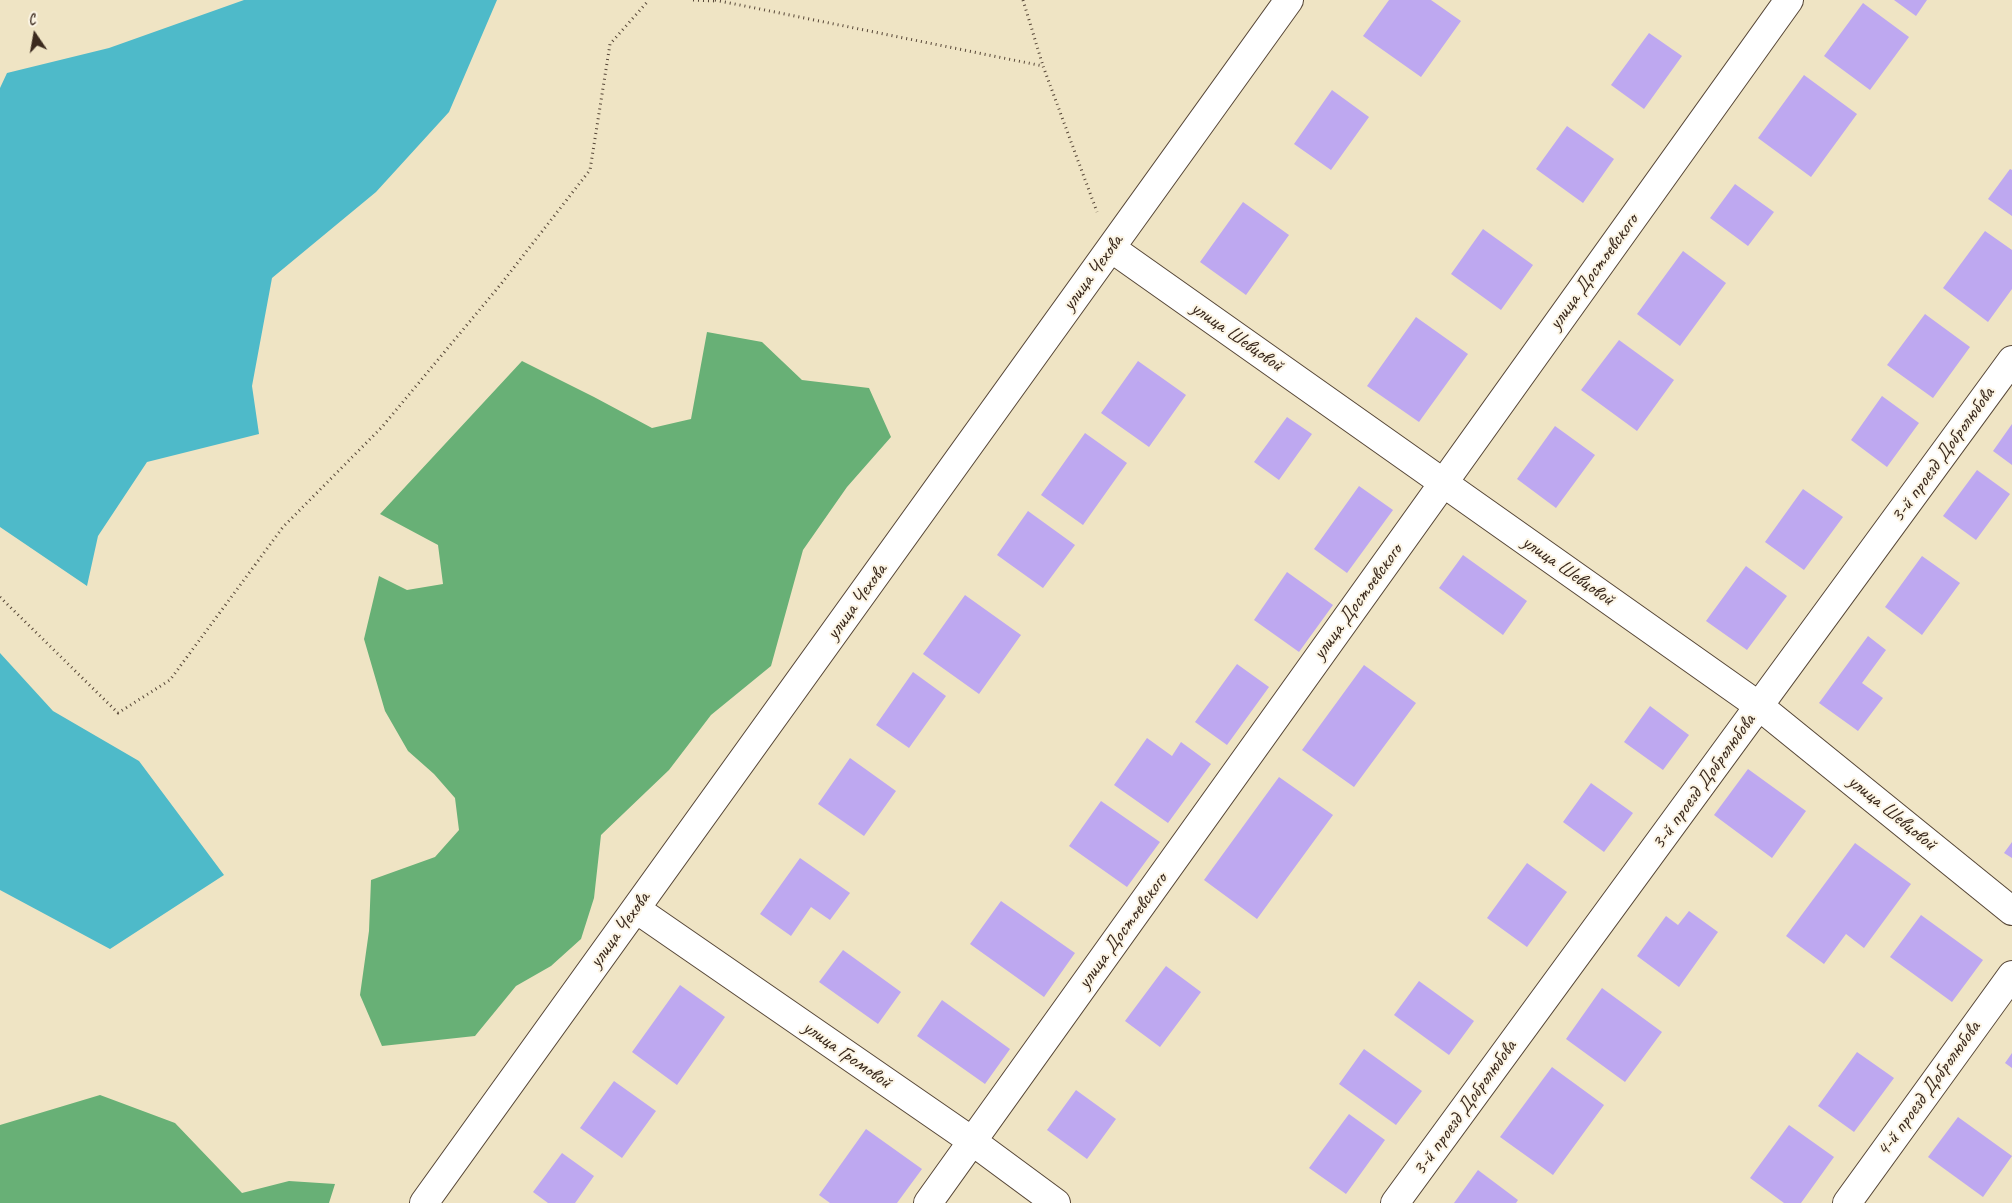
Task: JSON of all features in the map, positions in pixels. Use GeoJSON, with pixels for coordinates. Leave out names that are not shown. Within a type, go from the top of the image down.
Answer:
{"type":"FeatureCollection","features":[{"type":"Feature","properties":{"kind":"street","name":"улица Чехова"},"geometry":{"type":"LineString","coordinates":[[424,1203],[1289,0]]}},
{"type":"Feature","properties":{"kind":"street","name":"улица Достоевского"},"geometry":{"type":"LineString","coordinates":[[928,1203],[1789,0]]}},
{"type":"Feature","properties":{"kind":"street","name":"улица Шевцовой"},"geometry":{"type":"LineString","coordinates":[[1110,248],[1759,706],[2012,911]]}},
{"type":"Feature","properties":{"kind":"street","name":"3-й проезд Добролюбова"},"geometry":{"type":"LineString","coordinates":[[1395,1203],[2012,360]]}},
{"type":"Feature","properties":{"kind":"street","name":"улица Громовой"},"geometry":{"type":"LineString","coordinates":[[636,909],[972,1142],[1056,1203]]}},
{"type":"Feature","properties":{"kind":"street","name":"4-й проезд Добролюбова"},"geometry":{"type":"LineString","coordinates":[[1847,1203],[2012,975]]}},
{"type":"Feature","properties":{"kind":"path"},"geometry":{"type":"LineString","coordinates":[[0,597],[118,713],[170,680],[283,527],[382,427],[501,284],[590,170],[610,44],[649,0]]}},
{"type":"Feature","properties":{"kind":"path"},"geometry":{"type":"LineString","coordinates":[[692,0],[715,0],[1043,66]]}},
{"type":"Feature","properties":{"kind":"path"},"geometry":{"type":"LineString","coordinates":[[1023,0],[1043,66],[1110,248]]}},
{"type":"Feature","properties":{"kind":"green space"},"geometry":{"type":"Polygon","coordinates":[[[707,332],[762,342],[802,380],[869,388],[891,437],[847,487],[803,550],[771,666],[711,715],[669,770],[601,835],[594,898],[581,939],[551,966],[516,986],[475,1036],[382,1046],[360,995],[369,931],[371,880],[435,857],[459,830],[455,798],[434,774],[408,751],[385,711],[364,639],[379,576],[407,590],[443,584],[438,545],[380,514],[522,361],[652,428],[691,419],[707,332]]]}},
{"type":"Feature","properties":{"kind":"green space"},"geometry":{"type":"Polygon","coordinates":[[[100,1095],[175,1123],[242,1193],[289,1181],[335,1184],[329,1203],[0,1203],[0,1125],[100,1095]]]}},
{"type":"Feature","properties":{"kind":"water"},"geometry":{"type":"Polygon","coordinates":[[[244,0],[497,0],[449,112],[376,192],[272,278],[252,386],[259,434],[147,462],[98,536],[87,586],[0,527],[0,88],[7,73],[109,48],[244,0]]]}},
{"type":"Feature","properties":{"kind":"water"},"geometry":{"type":"Polygon","coordinates":[[[0,653],[53,711],[139,761],[224,875],[110,949],[0,890],[0,653]]]}},
{"type":"Feature","properties":{"kind":"building"},"geometry":{"type":"Polygon","coordinates":[[[1389,0],[1431,0],[1461,21],[1421,77],[1363,36],[1389,0]]]}},
{"type":"Feature","properties":{"kind":"building"},"geometry":{"type":"Polygon","coordinates":[[[1894,0],[1927,0],[1916,16],[1894,0]]]}},
{"type":"Feature","properties":{"kind":"building"},"geometry":{"type":"Polygon","coordinates":[[[1863,3],[1909,37],[1870,90],[1824,56],[1863,3]]]}},
{"type":"Feature","properties":{"kind":"building"},"geometry":{"type":"Polygon","coordinates":[[[1649,33],[1682,56],[1644,109],[1611,85],[1649,33]]]}},
{"type":"Feature","properties":{"kind":"building"},"geometry":{"type":"Polygon","coordinates":[[[1804,75],[1857,114],[1811,177],[1758,138],[1804,75]]]}},
{"type":"Feature","properties":{"kind":"building"},"geometry":{"type":"Polygon","coordinates":[[[1332,90],[1369,117],[1331,170],[1294,144],[1332,90]]]}},
{"type":"Feature","properties":{"kind":"building"},"geometry":{"type":"Polygon","coordinates":[[[1567,126],[1614,159],[1583,203],[1536,169],[1567,126]]]}},
{"type":"Feature","properties":{"kind":"building"},"geometry":{"type":"Polygon","coordinates":[[[2010,169],[2012,170],[2012,216],[1988,199],[2010,169]]]}},
{"type":"Feature","properties":{"kind":"building"},"geometry":{"type":"Polygon","coordinates":[[[1735,184],[1774,212],[1748,246],[1710,218],[1735,184]]]}},
{"type":"Feature","properties":{"kind":"building"},"geometry":{"type":"Polygon","coordinates":[[[1243,202],[1289,235],[1246,295],[1200,262],[1243,202]]]}},
{"type":"Feature","properties":{"kind":"building"},"geometry":{"type":"Polygon","coordinates":[[[1483,229],[1533,265],[1501,310],[1451,274],[1483,229]]]}},
{"type":"Feature","properties":{"kind":"building"},"geometry":{"type":"Polygon","coordinates":[[[1985,231],[2012,250],[2012,289],[1988,322],[1943,288],[1985,231]]]}},
{"type":"Feature","properties":{"kind":"building"},"geometry":{"type":"Polygon","coordinates":[[[1683,251],[1726,283],[1680,346],[1637,314],[1683,251]]]}},
{"type":"Feature","properties":{"kind":"building"},"geometry":{"type":"Polygon","coordinates":[[[1925,314],[1970,347],[1933,398],[1887,365],[1925,314]]]}},
{"type":"Feature","properties":{"kind":"building"},"geometry":{"type":"Polygon","coordinates":[[[1416,317],[1468,354],[1419,422],[1367,386],[1416,317]]]}},
{"type":"Feature","properties":{"kind":"building"},"geometry":{"type":"Polygon","coordinates":[[[1619,340],[1674,380],[1637,431],[1581,390],[1619,340]]]}},
{"type":"Feature","properties":{"kind":"building"},"geometry":{"type":"Polygon","coordinates":[[[1138,361],[1186,395],[1149,447],[1101,413],[1138,361]]]}},
{"type":"Feature","properties":{"kind":"building"},"geometry":{"type":"Polygon","coordinates":[[[1882,396],[1919,423],[1887,467],[1851,440],[1882,396]]]}},
{"type":"Feature","properties":{"kind":"building"},"geometry":{"type":"Polygon","coordinates":[[[1287,417],[1312,434],[1279,480],[1254,462],[1287,417]]]}},
{"type":"Feature","properties":{"kind":"building"},"geometry":{"type":"Polygon","coordinates":[[[2012,424],[2012,465],[1993,451],[2012,424]]]}},
{"type":"Feature","properties":{"kind":"building"},"geometry":{"type":"Polygon","coordinates":[[[1555,426],[1595,455],[1556,508],[1517,479],[1555,426]]]}},
{"type":"Feature","properties":{"kind":"building"},"geometry":{"type":"Polygon","coordinates":[[[1085,433],[1127,463],[1083,525],[1041,495],[1085,433]]]}},
{"type":"Feature","properties":{"kind":"building"},"geometry":{"type":"Polygon","coordinates":[[[1977,470],[2010,494],[1976,540],[1943,516],[1977,470]]]}},
{"type":"Feature","properties":{"kind":"building"},"geometry":{"type":"Polygon","coordinates":[[[1359,486],[1393,510],[1347,573],[1314,549],[1359,486]]]}},
{"type":"Feature","properties":{"kind":"building"},"geometry":{"type":"Polygon","coordinates":[[[1803,489],[1843,517],[1804,570],[1765,542],[1803,489]]]}},
{"type":"Feature","properties":{"kind":"building"},"geometry":{"type":"Polygon","coordinates":[[[1028,511],[1075,545],[1043,588],[997,555],[1028,511]]]}},
{"type":"Feature","properties":{"kind":"building"},"geometry":{"type":"Polygon","coordinates":[[[1463,555],[1527,601],[1503,635],[1439,588],[1463,555]]]}},
{"type":"Feature","properties":{"kind":"building"},"geometry":{"type":"Polygon","coordinates":[[[1922,556],[1960,583],[1922,635],[1885,607],[1922,556]]]}},
{"type":"Feature","properties":{"kind":"building"},"geometry":{"type":"Polygon","coordinates":[[[1746,566],[1787,596],[1747,650],[1706,621],[1746,566]]]}},
{"type":"Feature","properties":{"kind":"building"},"geometry":{"type":"Polygon","coordinates":[[[1287,572],[1333,605],[1299,652],[1254,620],[1287,572]]]}},
{"type":"Feature","properties":{"kind":"building"},"geometry":{"type":"Polygon","coordinates":[[[965,595],[1021,635],[979,694],[923,654],[965,595]]]}},
{"type":"Feature","properties":{"kind":"building"},"geometry":{"type":"Polygon","coordinates":[[[1868,636],[1886,650],[1862,683],[1883,698],[1858,731],[1819,703],[1868,636]]]}},
{"type":"Feature","properties":{"kind":"building"},"geometry":{"type":"Polygon","coordinates":[[[1237,664],[1269,687],[1227,745],[1195,722],[1237,664]]]}},
{"type":"Feature","properties":{"kind":"building"},"geometry":{"type":"Polygon","coordinates":[[[1364,665],[1416,703],[1354,787],[1302,750],[1364,665]]]}},
{"type":"Feature","properties":{"kind":"building"},"geometry":{"type":"Polygon","coordinates":[[[913,672],[946,696],[909,748],[876,725],[913,672]]]}},
{"type":"Feature","properties":{"kind":"building"},"geometry":{"type":"Polygon","coordinates":[[[1650,706],[1689,735],[1663,770],[1624,742],[1650,706]]]}},
{"type":"Feature","properties":{"kind":"building"},"geometry":{"type":"Polygon","coordinates":[[[1147,738],[1172,756],[1181,742],[1211,764],[1168,823],[1114,785],[1147,738]]]}},
{"type":"Feature","properties":{"kind":"building"},"geometry":{"type":"Polygon","coordinates":[[[850,758],[896,791],[864,836],[818,804],[850,758]]]}},
{"type":"Feature","properties":{"kind":"building"},"geometry":{"type":"Polygon","coordinates":[[[1748,769],[1806,811],[1772,858],[1714,815],[1748,769]]]}},
{"type":"Feature","properties":{"kind":"building"},"geometry":{"type":"Polygon","coordinates":[[[1279,777],[1333,815],[1257,919],[1204,880],[1279,777]]]}},
{"type":"Feature","properties":{"kind":"building"},"geometry":{"type":"Polygon","coordinates":[[[1591,783],[1633,813],[1604,852],[1563,822],[1591,783]]]}},
{"type":"Feature","properties":{"kind":"building"},"geometry":{"type":"Polygon","coordinates":[[[1101,801],[1160,842],[1127,887],[1069,846],[1101,801]]]}},
{"type":"Feature","properties":{"kind":"building"},"geometry":{"type":"Polygon","coordinates":[[[2012,842],[2012,858],[2004,853],[2012,842]]]}},
{"type":"Feature","properties":{"kind":"building"},"geometry":{"type":"Polygon","coordinates":[[[1855,843],[1911,884],[1864,948],[1846,934],[1824,964],[1786,936],[1855,843]]]}},
{"type":"Feature","properties":{"kind":"building"},"geometry":{"type":"Polygon","coordinates":[[[800,858],[850,893],[830,920],[811,907],[791,936],[760,914],[800,858]]]}},
{"type":"Feature","properties":{"kind":"building"},"geometry":{"type":"Polygon","coordinates":[[[1527,863],[1567,892],[1527,947],[1487,918],[1527,863]]]}},
{"type":"Feature","properties":{"kind":"building"},"geometry":{"type":"Polygon","coordinates":[[[1001,901],[1075,953],[1044,997],[970,944],[1001,901]]]}},
{"type":"Feature","properties":{"kind":"building"},"geometry":{"type":"Polygon","coordinates":[[[1689,911],[1718,932],[1679,987],[1637,956],[1666,916],[1678,925],[1689,911]]]}},
{"type":"Feature","properties":{"kind":"building"},"geometry":{"type":"Polygon","coordinates":[[[1921,915],[1983,960],[1952,1002],[1890,957],[1921,915]]]}},
{"type":"Feature","properties":{"kind":"building"},"geometry":{"type":"Polygon","coordinates":[[[843,950],[901,992],[878,1024],[819,982],[843,950]]]}},
{"type":"Feature","properties":{"kind":"building"},"geometry":{"type":"Polygon","coordinates":[[[1166,966],[1201,992],[1160,1047],[1125,1021],[1166,966]]]}},
{"type":"Feature","properties":{"kind":"building"},"geometry":{"type":"Polygon","coordinates":[[[1419,981],[1474,1021],[1449,1055],[1394,1015],[1419,981]]]}},
{"type":"Feature","properties":{"kind":"building"},"geometry":{"type":"Polygon","coordinates":[[[680,985],[725,1017],[677,1085],[632,1052],[680,985]]]}},
{"type":"Feature","properties":{"kind":"building"},"geometry":{"type":"Polygon","coordinates":[[[1602,988],[1662,1032],[1625,1082],[1566,1039],[1602,988]]]}},
{"type":"Feature","properties":{"kind":"building"},"geometry":{"type":"Polygon","coordinates":[[[942,1000],[1010,1049],[985,1084],[917,1036],[942,1000]]]}},
{"type":"Feature","properties":{"kind":"building"},"geometry":{"type":"Polygon","coordinates":[[[1364,1049],[1422,1091],[1396,1125],[1339,1084],[1364,1049]]]}},
{"type":"Feature","properties":{"kind":"building"},"geometry":{"type":"Polygon","coordinates":[[[1857,1052],[1894,1078],[1854,1132],[1818,1106],[1857,1052]]]}},
{"type":"Feature","properties":{"kind":"building"},"geometry":{"type":"Polygon","coordinates":[[[2012,1053],[2012,1068],[2005,1063],[2012,1053]]]}},
{"type":"Feature","properties":{"kind":"building"},"geometry":{"type":"Polygon","coordinates":[[[1552,1067],[1604,1105],[1553,1175],[1500,1137],[1552,1067]]]}},
{"type":"Feature","properties":{"kind":"building"},"geometry":{"type":"Polygon","coordinates":[[[614,1081],[656,1111],[622,1158],[580,1128],[614,1081]]]}},
{"type":"Feature","properties":{"kind":"building"},"geometry":{"type":"Polygon","coordinates":[[[1076,1090],[1116,1119],[1087,1159],[1047,1130],[1076,1090]]]}},
{"type":"Feature","properties":{"kind":"building"},"geometry":{"type":"Polygon","coordinates":[[[1349,1114],[1385,1140],[1346,1194],[1309,1168],[1349,1114]]]}},
{"type":"Feature","properties":{"kind":"building"},"geometry":{"type":"Polygon","coordinates":[[[1958,1117],[2012,1156],[1983,1197],[1928,1157],[1958,1117]]]}},
{"type":"Feature","properties":{"kind":"building"},"geometry":{"type":"Polygon","coordinates":[[[1789,1125],[1834,1157],[1801,1203],[1784,1203],[1750,1178],[1789,1125]]]}},
{"type":"Feature","properties":{"kind":"building"},"geometry":{"type":"Polygon","coordinates":[[[866,1129],[922,1169],[897,1203],[830,1203],[819,1195],[866,1129]]]}},
{"type":"Feature","properties":{"kind":"building"},"geometry":{"type":"Polygon","coordinates":[[[562,1153],[594,1176],[575,1203],[548,1203],[533,1192],[562,1153]]]}},
{"type":"Feature","properties":{"kind":"building"},"geometry":{"type":"Polygon","coordinates":[[[1478,1170],[1518,1200],[1516,1203],[1454,1203],[1478,1170]]]}}]}
